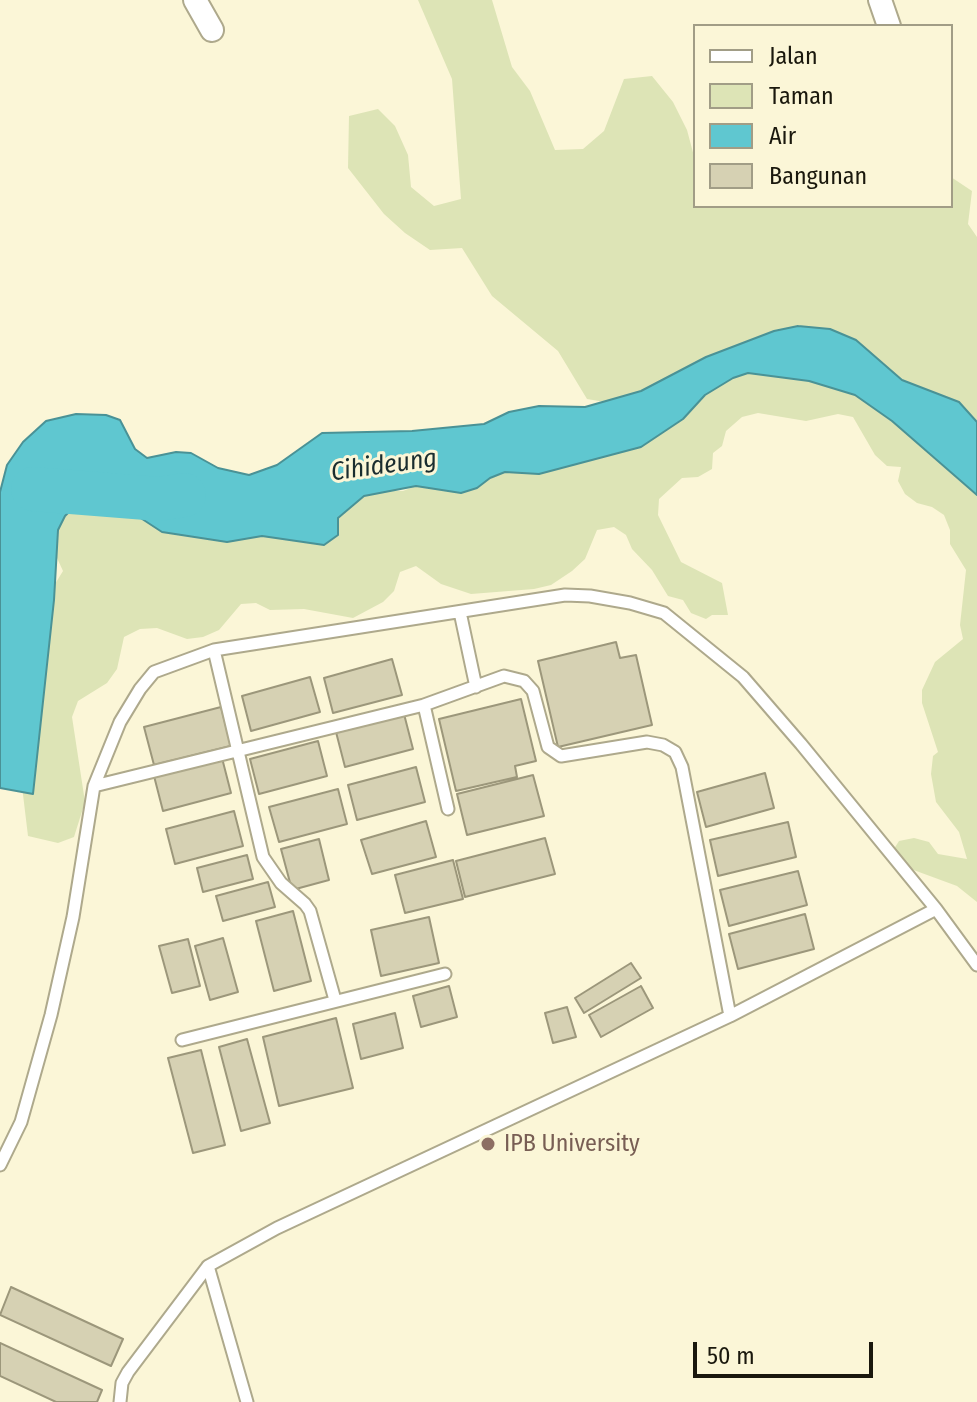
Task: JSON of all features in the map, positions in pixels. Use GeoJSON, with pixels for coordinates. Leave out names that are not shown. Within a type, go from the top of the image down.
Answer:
{"type":"FeatureCollection","features":[{"type":"Feature","properties":{"kind":"street"},"geometry":{"type":"LineString","coordinates":[[195,0],[212,30]]}},
{"type":"Feature","properties":{"kind":"street"},"geometry":{"type":"LineString","coordinates":[[880,0],[888,24]]}},
{"type":"Feature","properties":{"kind":"lane"},"geometry":{"type":"LineString","coordinates":[[0,1165],[21,1122],[51,1015],[73,917],[94,786],[120,722],[154,672],[214,650],[565,595],[617,600],[664,613],[743,677],[936,909],[977,965]]}},
{"type":"Feature","properties":{"kind":"lane"},"geometry":{"type":"LineString","coordinates":[[460,612],[476,687]]}},
{"type":"Feature","properties":{"kind":"lane"},"geometry":{"type":"LineString","coordinates":[[214,650],[263,857],[281,883],[310,911],[335,1000]]}},
{"type":"Feature","properties":{"kind":"lane"},"geometry":{"type":"LineString","coordinates":[[94,786],[424,705],[504,676],[524,681],[533,691],[548,747],[561,756],[647,742],[663,745],[675,752],[682,767],[730,1016]]}},
{"type":"Feature","properties":{"kind":"lane"},"geometry":{"type":"LineString","coordinates":[[424,705],[448,809]]}},
{"type":"Feature","properties":{"kind":"lane"},"geometry":{"type":"LineString","coordinates":[[120,1402],[122,1383],[128,1372],[208,1266],[277,1228],[730,1016],[936,909]]}},
{"type":"Feature","properties":{"kind":"lane"},"geometry":{"type":"LineString","coordinates":[[182,1040],[445,974]]}},
{"type":"Feature","properties":{"kind":"lane"},"geometry":{"type":"LineString","coordinates":[[208,1266],[247,1402]]}},
{"type":"Feature","properties":{"kind":"green space"},"geometry":{"type":"Polygon","coordinates":[[[418,0],[492,0],[512,67],[530,91],[555,150],[583,149],[604,131],[624,79],[652,76],[673,102],[687,130],[693,152],[693,208],[953,208],[953,178],[972,191],[968,224],[977,237],[977,459],[902,380],[830,329],[617,404],[587,399],[558,351],[492,296],[462,248],[430,250],[405,233],[384,214],[348,168],[349,116],[378,109],[395,126],[408,155],[411,187],[434,206],[461,199],[452,79],[418,0]]]}},
{"type":"Feature","properties":{"kind":"green space"},"geometry":{"type":"Polygon","coordinates":[[[755,364],[873,397],[977,482],[977,902],[957,886],[900,865],[892,852],[899,841],[914,838],[929,842],[938,854],[967,859],[959,832],[936,802],[931,774],[933,756],[938,752],[922,703],[922,690],[935,662],[963,639],[960,625],[966,570],[950,544],[950,530],[944,515],[905,494],[898,481],[901,467],[887,466],[875,455],[853,417],[838,414],[806,421],[758,413],[742,417],[726,431],[722,446],[713,453],[712,469],[698,477],[682,478],[659,499],[658,515],[681,562],[722,583],[728,615],[712,615],[706,619],[691,613],[683,600],[668,596],[652,570],[632,549],[626,535],[614,527],[597,530],[585,559],[572,571],[551,585],[534,589],[471,594],[441,584],[416,566],[400,572],[394,591],[383,602],[353,618],[304,609],[270,610],[256,603],[241,604],[219,630],[203,637],[187,639],[157,628],[140,629],[124,637],[117,669],[107,683],[78,701],[72,717],[85,802],[74,837],[58,843],[28,836],[21,778],[55,584],[63,571],[47,536],[76,505],[96,499],[110,501],[149,524],[328,503],[366,486],[381,491],[403,491],[416,486],[461,492],[505,472],[522,473],[683,419],[705,395],[748,373],[755,364]]]}},
{"type":"Feature","properties":{"kind":"water"},"geometry":{"type":"Polygon","coordinates":[[[798,326],[830,329],[856,340],[902,380],[959,402],[977,422],[977,495],[892,421],[855,395],[809,381],[748,373],[705,395],[683,419],[641,447],[539,474],[505,472],[461,493],[416,486],[364,496],[338,518],[338,535],[324,545],[262,536],[227,542],[162,532],[136,515],[119,492],[106,484],[76,505],[65,516],[58,530],[54,600],[33,794],[0,788],[0,492],[7,465],[23,442],[46,421],[76,414],[106,415],[120,420],[135,449],[147,458],[176,452],[191,453],[218,468],[249,475],[277,465],[322,433],[412,431],[484,424],[509,412],[539,406],[585,407],[641,391],[706,357],[774,331],[798,326]]]}},
{"type":"Feature","properties":{"kind":"building"},"geometry":{"type":"Polygon","coordinates":[[[616,642],[620,658],[636,655],[652,725],[558,747],[538,661],[616,642]]]}},
{"type":"Feature","properties":{"kind":"building"},"geometry":{"type":"Polygon","coordinates":[[[392,659],[402,695],[333,713],[324,678],[392,659]]]}},
{"type":"Feature","properties":{"kind":"building"},"geometry":{"type":"Polygon","coordinates":[[[310,677],[320,712],[251,731],[242,696],[310,677]]]}},
{"type":"Feature","properties":{"kind":"building"},"geometry":{"type":"Polygon","coordinates":[[[521,699],[536,761],[515,766],[517,777],[456,791],[439,719],[521,699]]]}},
{"type":"Feature","properties":{"kind":"building"},"geometry":{"type":"Polygon","coordinates":[[[221,707],[231,746],[154,765],[144,727],[221,707]]]}},
{"type":"Feature","properties":{"kind":"building"},"geometry":{"type":"Polygon","coordinates":[[[404,714],[413,749],[345,767],[336,732],[404,714]]]}},
{"type":"Feature","properties":{"kind":"building"},"geometry":{"type":"Polygon","coordinates":[[[318,741],[327,776],[259,794],[250,759],[318,741]]]}},
{"type":"Feature","properties":{"kind":"building"},"geometry":{"type":"Polygon","coordinates":[[[222,758],[231,793],[163,811],[154,776],[222,758]]]}},
{"type":"Feature","properties":{"kind":"building"},"geometry":{"type":"Polygon","coordinates":[[[416,767],[425,802],[357,820],[348,785],[416,767]]]}},
{"type":"Feature","properties":{"kind":"building"},"geometry":{"type":"Polygon","coordinates":[[[765,773],[774,808],[706,827],[697,792],[765,773]]]}},
{"type":"Feature","properties":{"kind":"building"},"geometry":{"type":"Polygon","coordinates":[[[533,775],[544,816],[467,835],[457,794],[533,775]]]}},
{"type":"Feature","properties":{"kind":"building"},"geometry":{"type":"Polygon","coordinates":[[[338,789],[347,824],[279,842],[269,807],[338,789]]]}},
{"type":"Feature","properties":{"kind":"building"},"geometry":{"type":"Polygon","coordinates":[[[234,811],[243,846],[175,864],[166,829],[234,811]]]}},
{"type":"Feature","properties":{"kind":"building"},"geometry":{"type":"Polygon","coordinates":[[[426,821],[436,857],[372,874],[361,840],[426,821]]]}},
{"type":"Feature","properties":{"kind":"building"},"geometry":{"type":"Polygon","coordinates":[[[788,822],[796,857],[718,876],[710,840],[788,822]]]}},
{"type":"Feature","properties":{"kind":"building"},"geometry":{"type":"Polygon","coordinates":[[[545,838],[555,874],[465,897],[456,861],[545,838]]]}},
{"type":"Feature","properties":{"kind":"building"},"geometry":{"type":"Polygon","coordinates":[[[319,839],[329,880],[292,890],[281,849],[319,839]]]}},
{"type":"Feature","properties":{"kind":"building"},"geometry":{"type":"Polygon","coordinates":[[[247,855],[253,879],[203,892],[197,868],[247,855]]]}},
{"type":"Feature","properties":{"kind":"building"},"geometry":{"type":"Polygon","coordinates":[[[453,860],[463,899],[405,913],[395,875],[453,860]]]}},
{"type":"Feature","properties":{"kind":"building"},"geometry":{"type":"Polygon","coordinates":[[[798,871],[807,905],[729,926],[720,890],[798,871]]]}},
{"type":"Feature","properties":{"kind":"building"},"geometry":{"type":"Polygon","coordinates":[[[268,882],[275,907],[223,921],[216,896],[268,882]]]}},
{"type":"Feature","properties":{"kind":"building"},"geometry":{"type":"Polygon","coordinates":[[[293,911],[311,981],[274,991],[256,921],[293,911]]]}},
{"type":"Feature","properties":{"kind":"building"},"geometry":{"type":"Polygon","coordinates":[[[805,914],[814,949],[738,969],[729,934],[805,914]]]}},
{"type":"Feature","properties":{"kind":"building"},"geometry":{"type":"Polygon","coordinates":[[[429,917],[439,963],[381,976],[371,930],[429,917]]]}},
{"type":"Feature","properties":{"kind":"building"},"geometry":{"type":"Polygon","coordinates":[[[223,938],[238,992],[210,1000],[195,946],[223,938]]]}},
{"type":"Feature","properties":{"kind":"building"},"geometry":{"type":"Polygon","coordinates":[[[188,939],[200,986],[172,993],[159,946],[188,939]]]}},
{"type":"Feature","properties":{"kind":"building"},"geometry":{"type":"Polygon","coordinates":[[[631,963],[641,978],[584,1013],[575,998],[631,963]]]}},
{"type":"Feature","properties":{"kind":"building"},"geometry":{"type":"Polygon","coordinates":[[[449,986],[457,1017],[421,1027],[413,996],[449,986]]]}},
{"type":"Feature","properties":{"kind":"building"},"geometry":{"type":"Polygon","coordinates":[[[641,986],[653,1008],[601,1037],[589,1015],[641,986]]]}},
{"type":"Feature","properties":{"kind":"building"},"geometry":{"type":"Polygon","coordinates":[[[567,1007],[576,1037],[553,1043],[545,1013],[567,1007]]]}},
{"type":"Feature","properties":{"kind":"building"},"geometry":{"type":"Polygon","coordinates":[[[395,1013],[403,1048],[361,1059],[353,1024],[395,1013]]]}},
{"type":"Feature","properties":{"kind":"building"},"geometry":{"type":"Polygon","coordinates":[[[336,1018],[353,1088],[279,1106],[263,1037],[336,1018]]]}},
{"type":"Feature","properties":{"kind":"building"},"geometry":{"type":"Polygon","coordinates":[[[247,1039],[270,1123],[241,1131],[219,1047],[247,1039]]]}},
{"type":"Feature","properties":{"kind":"building"},"geometry":{"type":"Polygon","coordinates":[[[201,1050],[225,1145],[193,1153],[168,1058],[201,1050]]]}},
{"type":"Feature","properties":{"kind":"building"},"geometry":{"type":"Polygon","coordinates":[[[11,1287],[123,1339],[111,1366],[0,1315],[11,1287]]]}},
{"type":"Feature","properties":{"kind":"building"},"geometry":{"type":"Polygon","coordinates":[[[0,1343],[102,1390],[97,1402],[56,1402],[0,1376],[0,1343]]]}},
{"type":"Feature","properties":{"kind":"waterway","name":"Cihideung"},"geometry":{"type":"LineString","coordinates":[[33,489],[159,499],[184,495]]}},
{"type":"Feature","properties":{"kind":"place","name":"IPB University"},"geometry":{"type":"Point","coordinates":[488,1144]}}]}
